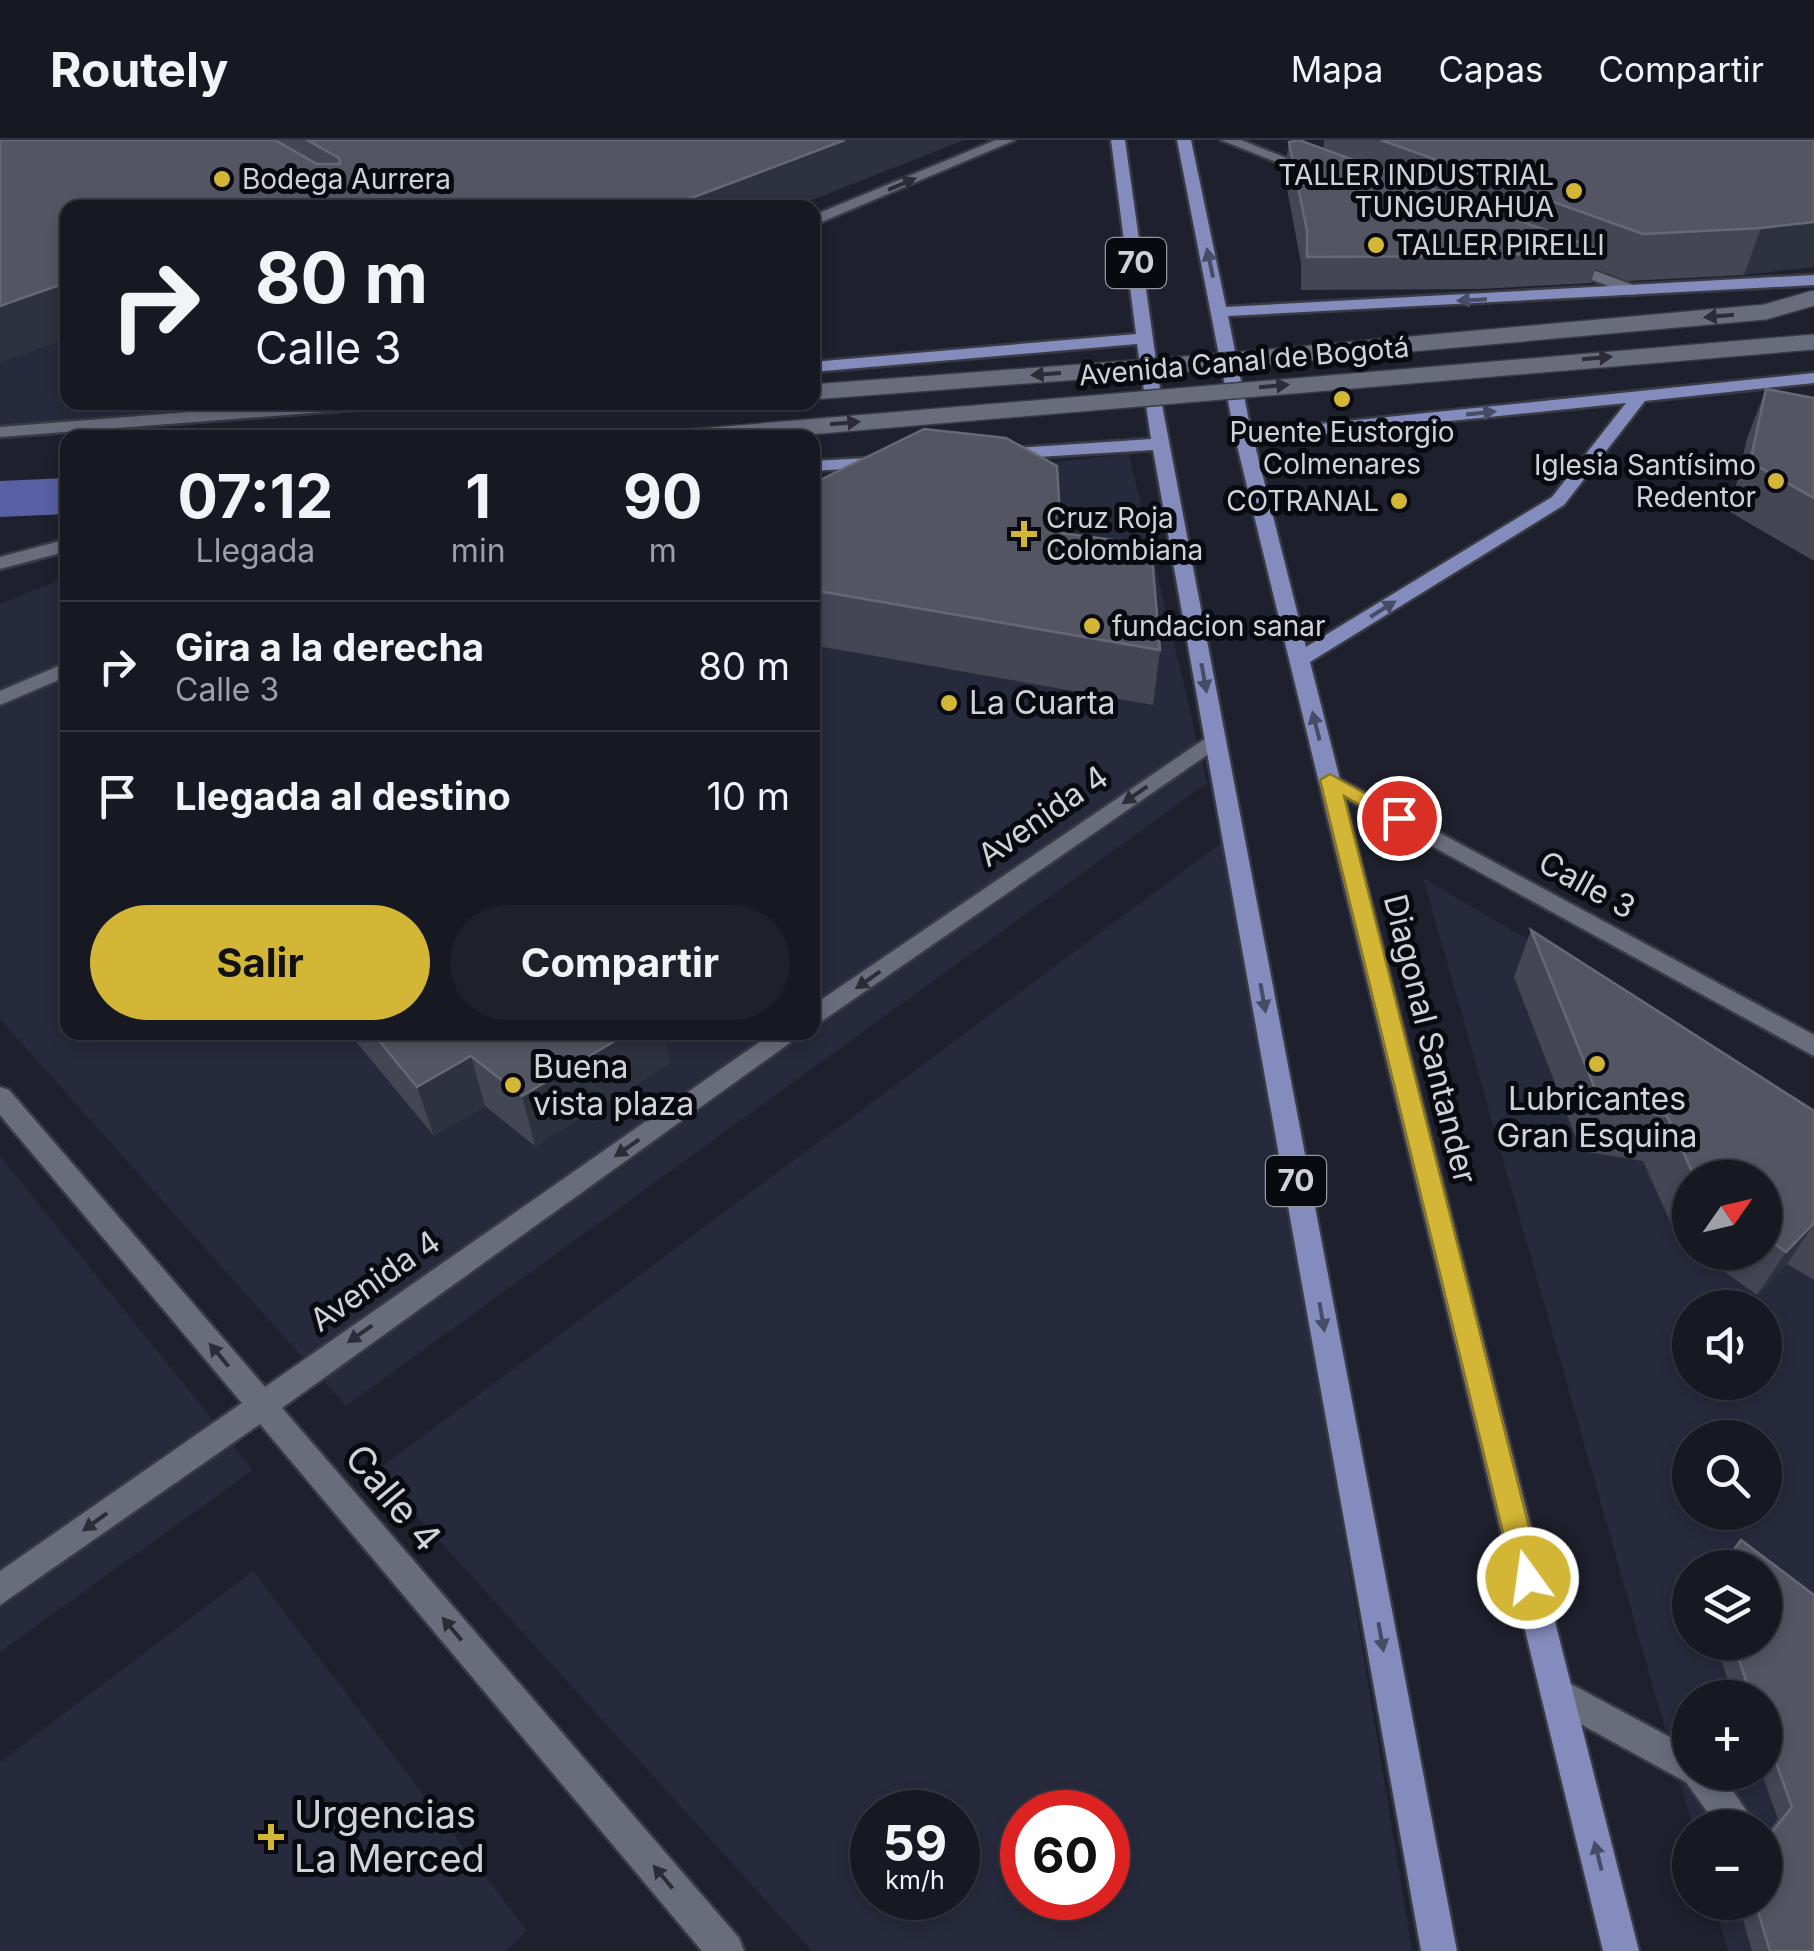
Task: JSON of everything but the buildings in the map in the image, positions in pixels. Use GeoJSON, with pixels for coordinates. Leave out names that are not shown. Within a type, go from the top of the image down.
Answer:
{"type":"FeatureCollection","features":[{"type":"Feature","properties":{"kind":"main road"},"geometry":{"type":"LineString","coordinates":[[820,219],[1008,140]]}},
{"type":"Feature","properties":{"kind":"main road","name":"70"},"geometry":{"type":"LineString","coordinates":[[1118,140],[1161,444],[1439,1951]]}},
{"type":"Feature","properties":{"kind":"main road","name":"Diagonal Santander"},"geometry":{"type":"LineString","coordinates":[[1184,140],[1244,438],[1621,1951]]}},
{"type":"Feature","properties":{"kind":"main road"},"geometry":{"type":"LineString","coordinates":[[1228,140],[1338,181]]}},
{"type":"Feature","properties":{"kind":"main road"},"geometry":{"type":"LineString","coordinates":[[1550,260],[1638,292]]}},
{"type":"Feature","properties":{"kind":"main road"},"geometry":{"type":"LineString","coordinates":[[1220,312],[1814,280]]}},
{"type":"Feature","properties":{"kind":"main road","name":"Avenida Canal de Bogotá"},"geometry":{"type":"LineString","coordinates":[[820,391],[1212,362],[1765,312],[1814,298]]}},
{"type":"Feature","properties":{"kind":"main road"},"geometry":{"type":"LineString","coordinates":[[820,366],[1146,338]]}},
{"type":"Feature","properties":{"kind":"main road","name":"Avenida Canal de Bogotá"},"geometry":{"type":"LineString","coordinates":[[773,430],[1814,342]]}},
{"type":"Feature","properties":{"kind":"main road"},"geometry":{"type":"LineString","coordinates":[[1244,438],[1814,378]]}},
{"type":"Feature","properties":{"kind":"main road"},"geometry":{"type":"LineString","coordinates":[[1300,660],[1558,501],[1638,398]]}},
{"type":"Feature","properties":{"kind":"main road"},"geometry":{"type":"LineString","coordinates":[[0,432],[286,410]]}},
{"type":"Feature","properties":{"kind":"main road"},"geometry":{"type":"LineString","coordinates":[[987,455],[1161,444]]}},
{"type":"Feature","properties":{"kind":"main road"},"geometry":{"type":"LineString","coordinates":[[820,466],[909,460]]}},
{"type":"Feature","properties":{"kind":"main road"},"geometry":{"type":"LineString","coordinates":[[0,563],[60,547]]}},
{"type":"Feature","properties":{"kind":"main road"},"geometry":{"type":"LineString","coordinates":[[0,699],[60,672]]}},
{"type":"Feature","properties":{"kind":"main road","name":"Avenida 4"},"geometry":{"type":"LineString","coordinates":[[820,1013],[1214,739]]}},
{"type":"Feature","properties":{"kind":"main road","name":"Calle 3"},"geometry":{"type":"LineString","coordinates":[[1330,780],[1814,1047]]}},
{"type":"Feature","properties":{"kind":"main road","name":"Avenida 4"},"geometry":{"type":"LineString","coordinates":[[0,1590],[782,1040]]}},
{"type":"Feature","properties":{"kind":"main road","name":"Calle 4"},"geometry":{"type":"LineString","coordinates":[[0,1097],[726,1951]]}},
{"type":"Feature","properties":{"kind":"main road"},"geometry":{"type":"LineString","coordinates":[[1556,1692],[1672,1757]]}},
{"type":"Feature","properties":{"kind":"shaded area"},"geometry":{"type":"Polygon","coordinates":[[[0,140],[60,200],[60,410],[242,410],[0,428],[0,140]]]}},
{"type":"Feature","properties":{"kind":"shaded area"},"geometry":{"type":"Polygon","coordinates":[[[1129,454],[1207,783],[346,1406],[0,1019],[0,604],[60,580],[60,1040],[820,1040],[820,488],[1129,454]]]}},
{"type":"Feature","properties":{"kind":"shaded area"},"geometry":{"type":"Polygon","coordinates":[[[1229,837],[1412,1951],[812,1951],[376,1471],[1229,837]]]}},
{"type":"Feature","properties":{"kind":"shaded area"},"geometry":{"type":"Polygon","coordinates":[[[1423,878],[1814,1108],[1814,1951],[1728,1951],[1719,1920],[1782,1920],[1782,1810],[1688,1810],[1682,1790],[1782,1790],[1782,1680],[1672,1680],[1672,1753],[1423,878]]]}},
{"type":"Feature","properties":{"kind":"shaded area"},"geometry":{"type":"Polygon","coordinates":[[[0,1156],[253,1470],[0,1652],[0,1156]]]}},
{"type":"Feature","properties":{"kind":"shaded area","name":"Urgencias La Merced"},"geometry":{"type":"Polygon","coordinates":[[[253,1571],[527,1931],[506,1951],[0,1951],[0,1762],[253,1571]]]}},
{"type":"Feature","properties":{"kind":"waterway"},"geometry":{"type":"LineString","coordinates":[[0,499],[60,496]]}},
{"type":"Feature","properties":{"kind":"place","name":"Bodega Aurrera"},"geometry":{"type":"Point","coordinates":[222,179]}},
{"type":"Feature","properties":{"kind":"place","name":"TALLER INDUSTRIAL TUNGURAHUA"},"geometry":{"type":"Point","coordinates":[1574,191]}},
{"type":"Feature","properties":{"kind":"place","name":"TALLER PIRELLI"},"geometry":{"type":"Point","coordinates":[1376,245]}},
{"type":"Feature","properties":{"kind":"place","name":"Puente Eustorgio Colmenares"},"geometry":{"type":"Point","coordinates":[1342,399]}},
{"type":"Feature","properties":{"kind":"place","name":"Iglesia Santísimo Redentor"},"geometry":{"type":"Point","coordinates":[1776,481]}},
{"type":"Feature","properties":{"kind":"place","name":"COTRANAL"},"geometry":{"type":"Point","coordinates":[1399,501]}},
{"type":"Feature","properties":{"kind":"place","name":"Cruz Roja Colombiana"},"geometry":{"type":"Point","coordinates":[1024,534]}},
{"type":"Feature","properties":{"kind":"place","name":"fundacion sanar"},"geometry":{"type":"Point","coordinates":[1092,626]}},
{"type":"Feature","properties":{"kind":"place","name":"La Cuarta"},"geometry":{"type":"Point","coordinates":[949,703]}},
{"type":"Feature","properties":{"kind":"place","name":"Lubricantes Gran Esquina"},"geometry":{"type":"Point","coordinates":[1597,1064]}},
{"type":"Feature","properties":{"kind":"place","name":"Buena vista plaza"},"geometry":{"type":"Point","coordinates":[513,1085]}},
{"type":"Feature","properties":{"kind":"place","name":"Urgencias La Merced"},"geometry":{"type":"Point","coordinates":[271,1837]}},
{"type":"Feature","properties":{"kind":"route"},"geometry":{"type":"LineString","coordinates":[[1399,818],[1330,780],[1528,1578]]}}]}
